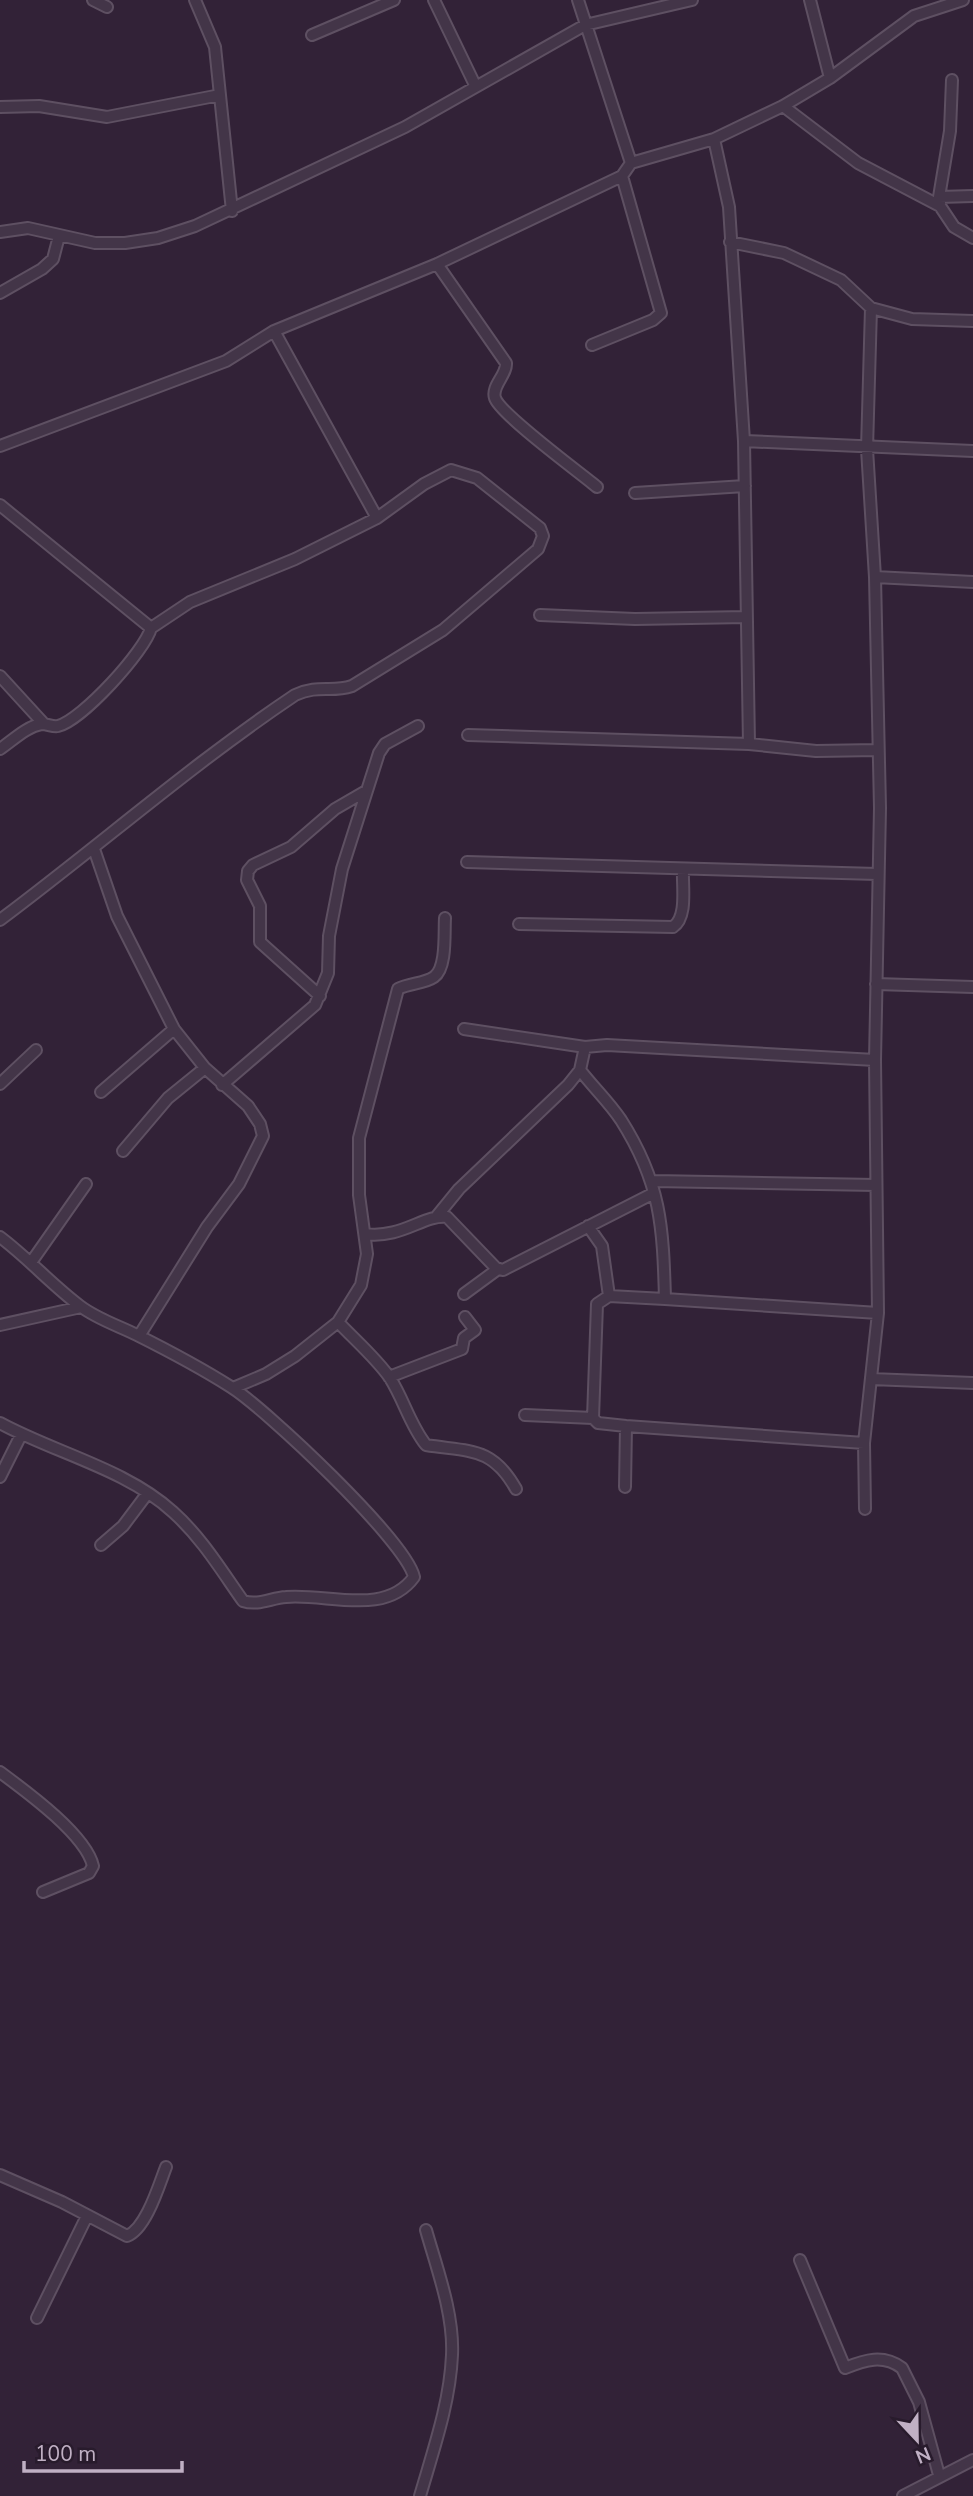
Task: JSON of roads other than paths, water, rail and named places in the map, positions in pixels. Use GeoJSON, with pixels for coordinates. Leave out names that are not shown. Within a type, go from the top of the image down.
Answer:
{"type":"FeatureCollection","features":[{"type":"Feature","properties":{"kind":"street"},"geometry":{"type":"LineString","coordinates":[[93,0],[107,6]]}},
{"type":"Feature","properties":{"kind":"street"},"geometry":{"type":"LineString","coordinates":[[195,0],[215,47],[232,211]]}},
{"type":"Feature","properties":{"kind":"street"},"geometry":{"type":"LineString","coordinates":[[312,35],[394,0]]}},
{"type":"Feature","properties":{"kind":"street"},"geometry":{"type":"LineString","coordinates":[[434,0],[475,85]]}},
{"type":"Feature","properties":{"kind":"street"},"geometry":{"type":"LineString","coordinates":[[578,0],[631,163]]}},
{"type":"Feature","properties":{"kind":"street"},"geometry":{"type":"LineString","coordinates":[[0,232],[28,228],[95,243],[136,242],[171,234],[232,211],[405,127],[585,25],[692,0]]}},
{"type":"Feature","properties":{"kind":"street"},"geometry":{"type":"LineString","coordinates":[[810,0],[831,78]]}},
{"type":"Feature","properties":{"kind":"street"},"geometry":{"type":"LineString","coordinates":[[0,446],[226,361],[274,331],[437,264],[622,176],[631,163],[714,139],[783,106],[831,78],[914,16],[963,0]]}},
{"type":"Feature","properties":{"kind":"street"},"geometry":{"type":"LineString","coordinates":[[971,0],[973,5]]}},
{"type":"Feature","properties":{"kind":"street"},"geometry":{"type":"LineString","coordinates":[[940,202],[950,131],[952,80]]}},
{"type":"Feature","properties":{"kind":"street"},"geometry":{"type":"LineString","coordinates":[[0,107],[39,106],[107,117],[220,95]]}},
{"type":"Feature","properties":{"kind":"street"},"geometry":{"type":"LineString","coordinates":[[783,106],[858,163],[940,202],[954,226],[973,237]]}},
{"type":"Feature","properties":{"kind":"street"},"geometry":{"type":"LineString","coordinates":[[714,139],[729,207],[744,441],[749,744]]}},
{"type":"Feature","properties":{"kind":"street"},"geometry":{"type":"LineString","coordinates":[[592,345],[653,320],[661,313],[622,176]]}},
{"type":"Feature","properties":{"kind":"street"},"geometry":{"type":"LineString","coordinates":[[940,202],[973,196]]}},
{"type":"Feature","properties":{"kind":"street"},"geometry":{"type":"LineString","coordinates":[[0,293],[42,270],[53,259],[60,236]]}},
{"type":"Feature","properties":{"kind":"street"},"geometry":{"type":"LineString","coordinates":[[730,242],[784,253],[841,281],[871,308],[912,319],[973,321]]}},
{"type":"Feature","properties":{"kind":"street"},"geometry":{"type":"LineString","coordinates":[[437,264],[506,363],[506,370],[495,391],[495,399],[507,415],[597,487]]}},
{"type":"Feature","properties":{"kind":"street"},"geometry":{"type":"LineString","coordinates":[[865,1509],[863,1443],[878,1313],[875,1060],[880,808],[875,577],[867,449],[871,308]]}},
{"type":"Feature","properties":{"kind":"street"},"geometry":{"type":"LineString","coordinates":[[274,331],[377,518]]}},
{"type":"Feature","properties":{"kind":"street"},"geometry":{"type":"LineString","coordinates":[[744,441],[867,449],[973,451]]}},
{"type":"Feature","properties":{"kind":"street"},"geometry":{"type":"LineString","coordinates":[[0,750],[15,738],[44,724],[62,724],[107,688],[148,638],[151,628],[190,602],[295,559],[377,518],[441,473],[461,470],[477,478],[540,528],[543,536],[538,550],[443,630],[352,686],[340,690],[312,687],[295,695],[193,769],[0,920]]}},
{"type":"Feature","properties":{"kind":"street"},"geometry":{"type":"LineString","coordinates":[[635,493],[746,486]]}},
{"type":"Feature","properties":{"kind":"street"},"geometry":{"type":"LineString","coordinates":[[0,505],[151,628]]}},
{"type":"Feature","properties":{"kind":"street"},"geometry":{"type":"LineString","coordinates":[[875,577],[973,582]]}},
{"type":"Feature","properties":{"kind":"street"},"geometry":{"type":"LineString","coordinates":[[540,615],[635,619],[746,617]]}},
{"type":"Feature","properties":{"kind":"street"},"geometry":{"type":"LineString","coordinates":[[0,676],[44,724]]}},
{"type":"Feature","properties":{"kind":"street"},"geometry":{"type":"LineString","coordinates":[[222,1085],[315,1005],[320,996],[328,973],[329,936],[342,869],[366,791],[385,744],[418,726]]}},
{"type":"Feature","properties":{"kind":"street"},"geometry":{"type":"LineString","coordinates":[[468,735],[749,744],[816,751],[877,750]]}},
{"type":"Feature","properties":{"kind":"street"},"geometry":{"type":"LineString","coordinates":[[320,996],[261,942],[260,906],[247,880],[248,871],[253,865],[292,847],[342,804],[366,791]]}},
{"type":"Feature","properties":{"kind":"street"},"geometry":{"type":"LineString","coordinates":[[94,849],[117,916],[174,1029],[205,1068],[248,1106],[260,1124],[263,1136],[239,1184],[207,1227],[139,1336]]}},
{"type":"Feature","properties":{"kind":"street"},"geometry":{"type":"LineString","coordinates":[[467,862],[877,874]]}},
{"type":"Feature","properties":{"kind":"street"},"geometry":{"type":"LineString","coordinates":[[519,924],[673,927],[679,923],[682,913],[683,869]]}},
{"type":"Feature","properties":{"kind":"street"},"geometry":{"type":"LineString","coordinates":[[233,1388],[266,1374],[295,1356],[338,1322],[362,1285],[367,1268],[359,1195],[359,1138],[398,989],[408,983],[434,977],[441,968],[445,918]]}},
{"type":"Feature","properties":{"kind":"street"},"geometry":{"type":"LineString","coordinates":[[876,984],[973,988]]}},
{"type":"Feature","properties":{"kind":"street"},"geometry":{"type":"LineString","coordinates":[[464,1028],[585,1047],[607,1045],[875,1060]]}},
{"type":"Feature","properties":{"kind":"street"},"geometry":{"type":"LineString","coordinates":[[101,1092],[174,1029]]}},
{"type":"Feature","properties":{"kind":"street"},"geometry":{"type":"LineString","coordinates":[[365,1234],[383,1236],[405,1231],[437,1216],[459,1189],[508,1145],[580,1070],[585,1047]]}},
{"type":"Feature","properties":{"kind":"street"},"geometry":{"type":"LineString","coordinates":[[0,1084],[36,1050]]}},
{"type":"Feature","properties":{"kind":"street"},"geometry":{"type":"LineString","coordinates":[[123,1151],[168,1098],[205,1068]]}},
{"type":"Feature","properties":{"kind":"street"},"geometry":{"type":"LineString","coordinates":[[580,1070],[620,1119],[654,1181],[652,1194],[661,1215],[664,1238],[665,1298]]}},
{"type":"Feature","properties":{"kind":"street"},"geometry":{"type":"LineString","coordinates":[[654,1181],[876,1185]]}},
{"type":"Feature","properties":{"kind":"street"},"geometry":{"type":"LineString","coordinates":[[32,1261],[86,1184]]}},
{"type":"Feature","properties":{"kind":"street"},"geometry":{"type":"LineString","coordinates":[[464,1294],[498,1269],[510,1267],[652,1194]]}},
{"type":"Feature","properties":{"kind":"street"},"geometry":{"type":"LineString","coordinates":[[437,1216],[447,1217],[498,1269]]}},
{"type":"Feature","properties":{"kind":"street"},"geometry":{"type":"LineString","coordinates":[[588,1226],[602,1246],[608,1296]]}},
{"type":"Feature","properties":{"kind":"street"},"geometry":{"type":"LineString","coordinates":[[0,1237],[32,1261],[82,1307],[233,1388],[323,1468],[397,1546],[412,1568],[414,1577],[408,1586],[370,1602],[287,1597],[253,1604],[243,1601],[202,1541],[171,1510],[121,1478],[21,1435],[0,1423]]}},
{"type":"Feature","properties":{"kind":"street"},"geometry":{"type":"LineString","coordinates":[[593,1418],[597,1304],[608,1296],[878,1313]]}},
{"type":"Feature","properties":{"kind":"street"},"geometry":{"type":"LineString","coordinates":[[0,1325],[82,1307]]}},
{"type":"Feature","properties":{"kind":"street"},"geometry":{"type":"LineString","coordinates":[[389,1377],[462,1349],[464,1338],[475,1330],[465,1317]]}},
{"type":"Feature","properties":{"kind":"street"},"geometry":{"type":"LineString","coordinates":[[338,1322],[389,1377],[409,1413],[413,1429],[426,1445],[484,1453],[507,1472],[516,1489]]}},
{"type":"Feature","properties":{"kind":"street"},"geometry":{"type":"LineString","coordinates":[[871,1379],[973,1383]]}},
{"type":"Feature","properties":{"kind":"street"},"geometry":{"type":"LineString","coordinates":[[525,1415],[593,1418],[598,1423],[626,1426],[863,1443]]}},
{"type":"Feature","properties":{"kind":"street"},"geometry":{"type":"LineString","coordinates":[[625,1487],[626,1426]]}},
{"type":"Feature","properties":{"kind":"street"},"geometry":{"type":"LineString","coordinates":[[0,1476],[21,1435]]}},
{"type":"Feature","properties":{"kind":"street"},"geometry":{"type":"LineString","coordinates":[[101,1545],[123,1526],[147,1494]]}},
{"type":"Feature","properties":{"kind":"street"},"geometry":{"type":"LineString","coordinates":[[0,1772],[67,1826],[85,1843],[91,1857],[93,1866],[89,1874],[43,1892]]}},
{"type":"Feature","properties":{"kind":"street"},"geometry":{"type":"LineString","coordinates":[[0,2175],[127,2236],[134,2234],[151,2205],[166,2167]]}},
{"type":"Feature","properties":{"kind":"street"},"geometry":{"type":"LineString","coordinates":[[37,2318],[86,2216]]}},
{"type":"Feature","properties":{"kind":"street"},"geometry":{"type":"LineString","coordinates":[[419,2496],[449,2387],[453,2353],[449,2318],[426,2230]]}},
{"type":"Feature","properties":{"kind":"street"},"geometry":{"type":"LineString","coordinates":[[800,2260],[845,2368],[867,2359],[880,2359],[896,2363],[907,2377],[919,2402],[939,2475]]}},
{"type":"Feature","properties":{"kind":"street"},"geometry":{"type":"LineString","coordinates":[[904,2496],[939,2475],[973,2460]]}}]}
